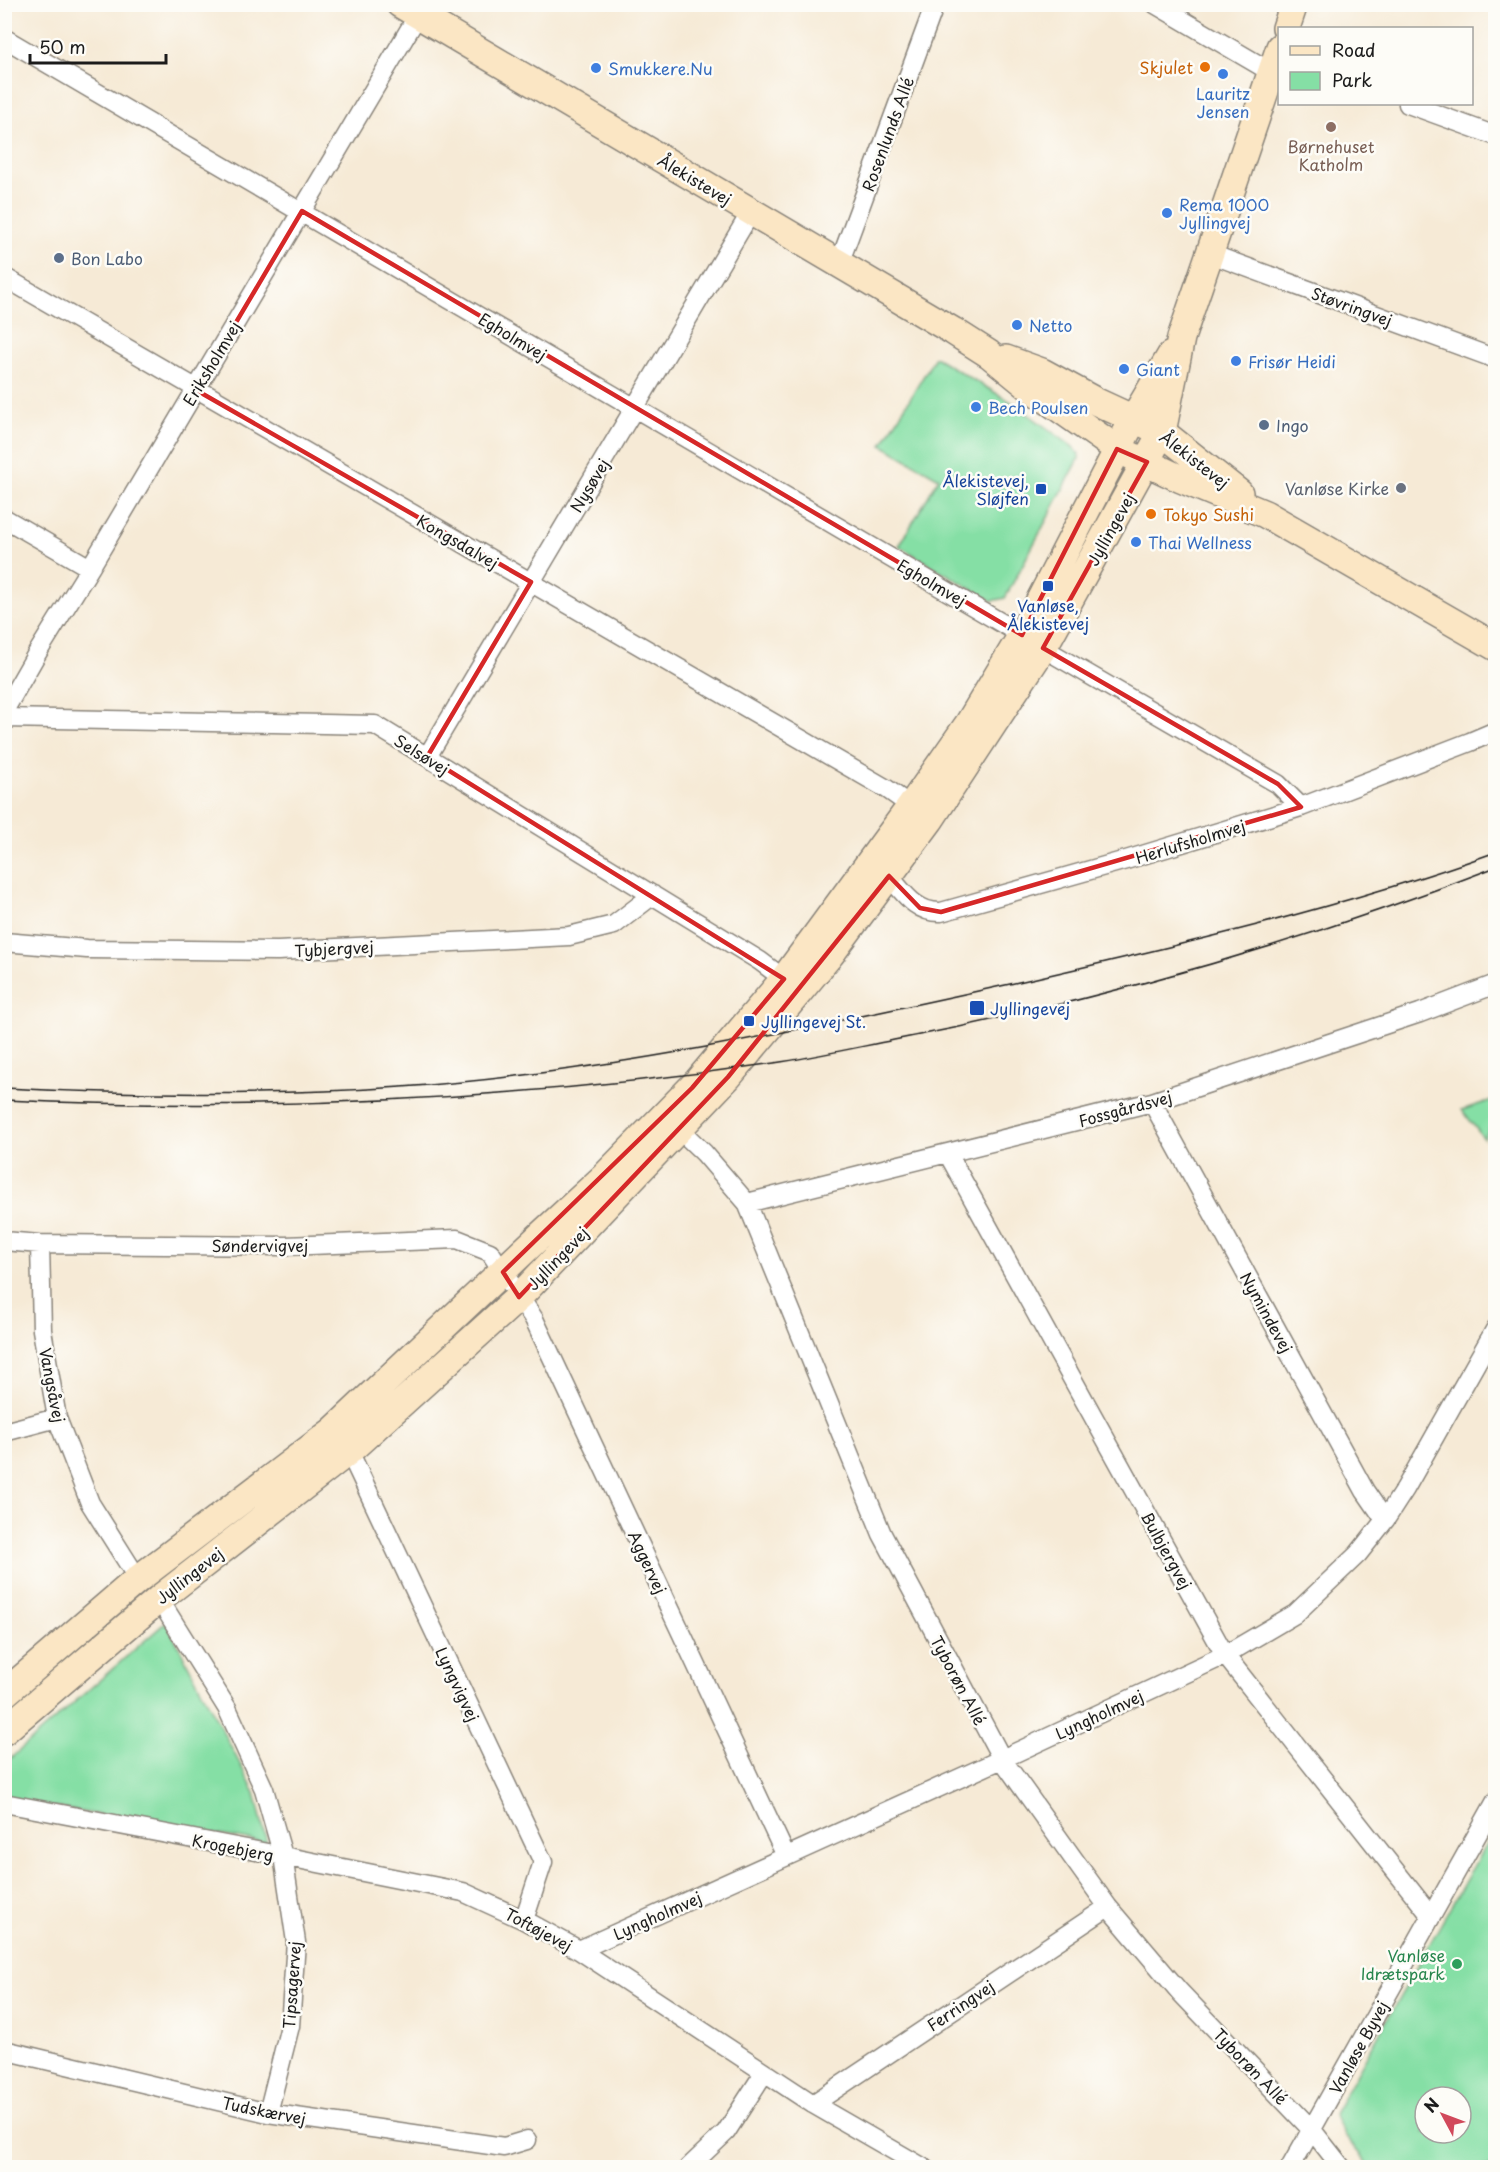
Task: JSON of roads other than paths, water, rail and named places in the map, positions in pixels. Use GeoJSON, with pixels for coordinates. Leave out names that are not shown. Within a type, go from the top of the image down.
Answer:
{"type":"FeatureCollection","features":[{"type":"Feature","properties":{"kind":"street","name":"Rosenlunds Allé"},"geometry":{"type":"LineString","coordinates":[[839,264],[935,4]]}},
{"type":"Feature","properties":{"kind":"street"},"geometry":{"type":"LineString","coordinates":[[1155,4],[1277,58]]}},
{"type":"Feature","properties":{"kind":"street"},"geometry":{"type":"LineString","coordinates":[[1286,27],[1294,4]]}},
{"type":"Feature","properties":{"kind":"street","name":"Ålekistevej"},"geometry":{"type":"LineString","coordinates":[[409,10],[989,354],[1033,390],[1117,448],[1181,479],[1265,514],[1496,647]]}},
{"type":"Feature","properties":{"kind":"street","name":"Eriksholmvej"},"geometry":{"type":"LineString","coordinates":[[4,711],[302,211],[409,10]]}},
{"type":"Feature","properties":{"kind":"street","name":"Egholmvej"},"geometry":{"type":"LineString","coordinates":[[4,38],[1278,784],[1301,807]]}},
{"type":"Feature","properties":{"kind":"street","name":"Jyllingevej"},"geometry":{"type":"LineString","coordinates":[[4,1731],[159,1599],[349,1451],[519,1297],[728,1077],[786,1010],[889,876],[958,779],[1032,642],[1147,462],[1162,432],[1181,338],[1208,253],[1277,58]]}},
{"type":"Feature","properties":{"kind":"street"},"geometry":{"type":"LineString","coordinates":[[1411,105],[1496,136]]}},
{"type":"Feature","properties":{"kind":"street","name":"Nysøvej"},"geometry":{"type":"LineString","coordinates":[[427,758],[751,212]]}},
{"type":"Feature","properties":{"kind":"street","name":"Støvringvej"},"geometry":{"type":"LineString","coordinates":[[1208,253],[1496,359]]}},
{"type":"Feature","properties":{"kind":"street","name":"Kongsdalvej"},"geometry":{"type":"LineString","coordinates":[[4,277],[887,789],[911,806]]}},
{"type":"Feature","properties":{"kind":"street","name":"Jyllingevej"},"geometry":{"type":"LineString","coordinates":[[4,1694],[138,1579],[333,1431],[604,1177],[692,1088],[784,979],[911,806],[975,713],[1032,642],[1117,448],[1181,338]]}},
{"type":"Feature","properties":{"kind":"street","name":"Ålekistevej"},"geometry":{"type":"LineString","coordinates":[[989,354],[1042,372],[1097,402],[1162,432],[1265,514]]}},
{"type":"Feature","properties":{"kind":"street"},"geometry":{"type":"LineString","coordinates":[[4,518],[90,568]]}},
{"type":"Feature","properties":{"kind":"street","name":"Selsøvej"},"geometry":{"type":"LineString","coordinates":[[4,718],[375,725],[760,961],[784,979]]}},
{"type":"Feature","properties":{"kind":"street","name":"Herlufsholmvej"},"geometry":{"type":"LineString","coordinates":[[889,876],[912,902],[930,912],[941,912],[1126,860],[1301,807],[1496,731]]}},
{"type":"Feature","properties":{"kind":"street","name":"Tybjergvej"},"geometry":{"type":"LineString","coordinates":[[4,942],[87,949],[278,951],[569,936],[614,925],[653,895]]}},
{"type":"Feature","properties":{"kind":"street","name":"Fossgårdsvej"},"geometry":{"type":"LineString","coordinates":[[747,1203],[1152,1102],[1420,1013],[1496,984]]}},
{"type":"Feature","properties":{"kind":"street","name":"Nymindevej"},"geometry":{"type":"LineString","coordinates":[[1152,1102],[1365,1491],[1384,1520]]}},
{"type":"Feature","properties":{"kind":"street","name":"Tyborøn Allé"},"geometry":{"type":"LineString","coordinates":[[679,1129],[704,1153],[747,1203],[882,1534],[1002,1759],[1108,1907],[1179,1991],[1312,2130],[1342,2168]]}},
{"type":"Feature","properties":{"kind":"street","name":"Bulbjergvej"},"geometry":{"type":"LineString","coordinates":[[948,1154],[1225,1655],[1431,1916]]}},
{"type":"Feature","properties":{"kind":"street","name":"Søndervigvej"},"geometry":{"type":"LineString","coordinates":[[4,1241],[40,1244],[286,1246],[458,1239],[490,1252],[503,1272]]}},
{"type":"Feature","properties":{"kind":"street","name":"Vangsåvej"},"geometry":{"type":"LineString","coordinates":[[40,1244],[42,1330],[57,1418],[90,1503],[138,1579]]}},
{"type":"Feature","properties":{"kind":"street","name":"Aggervej"},"geometry":{"type":"LineString","coordinates":[[503,1272],[534,1319],[786,1856]]}},
{"type":"Feature","properties":{"kind":"street","name":"Lyngholmvej"},"geometry":{"type":"LineString","coordinates":[[572,1947],[786,1856],[1002,1759],[1225,1655],[1295,1614],[1358,1554],[1384,1520],[1405,1489],[1495,1329]]}},
{"type":"Feature","properties":{"kind":"street"},"geometry":{"type":"LineString","coordinates":[[4,1432],[57,1418]]}},
{"type":"Feature","properties":{"kind":"street","name":"Lyngvigvej"},"geometry":{"type":"LineString","coordinates":[[349,1451],[543,1862],[524,1920]]}},
{"type":"Feature","properties":{"kind":"street","name":"Krogebjerg"},"geometry":{"type":"LineString","coordinates":[[4,1803],[284,1856],[264,1789],[227,1708],[159,1599]]}},
{"type":"Feature","properties":{"kind":"street","name":"Vanløse Byvej"},"geometry":{"type":"LineString","coordinates":[[1290,2168],[1496,1801]]}},
{"type":"Feature","properties":{"kind":"street","name":"Toftøjevej"},"geometry":{"type":"LineString","coordinates":[[284,1856],[463,1892],[524,1920],[572,1947],[813,2104],[924,2168]]}},
{"type":"Feature","properties":{"kind":"street","name":"Tipsagervej"},"geometry":{"type":"LineString","coordinates":[[268,2113],[290,2026],[297,1942],[284,1856]]}},
{"type":"Feature","properties":{"kind":"street","name":"Ferringvej"},"geometry":{"type":"LineString","coordinates":[[813,2104],[1108,1907]]}},
{"type":"Feature","properties":{"kind":"street","name":"Tudskærvej"},"geometry":{"type":"LineString","coordinates":[[4,2050],[268,2113],[504,2147],[527,2140]]}},
{"type":"Feature","properties":{"kind":"street"},"geometry":{"type":"LineString","coordinates":[[688,2168],[726,2132],[764,2073]]}},
{"type":"Feature","properties":{"kind":"tram line"},"geometry":{"type":"LineString","coordinates":[[4,1088],[202,1094],[351,1090],[478,1080],[631,1060],[859,1017],[1132,956],[1316,909],[1436,873],[1496,852]]}},
{"type":"Feature","properties":{"kind":"tram line"},"geometry":{"type":"LineString","coordinates":[[4,1100],[197,1104],[390,1100],[582,1086],[774,1063],[971,1024],[1124,988],[1349,921],[1496,867]]}},
{"type":"Feature","properties":{"kind":"place","name":"Skjulet"},"geometry":{"type":"Point","coordinates":[1205,67]}},
{"type":"Feature","properties":{"kind":"place","name":"Smukkere.Nu"},"geometry":{"type":"Point","coordinates":[596,68]}},
{"type":"Feature","properties":{"kind":"place","name":"Lauritz Jensen"},"geometry":{"type":"Point","coordinates":[1223,74]}},
{"type":"Feature","properties":{"kind":"place","name":"Børnehuset Katholm"},"geometry":{"type":"Point","coordinates":[1331,127]}},
{"type":"Feature","properties":{"kind":"place","name":"Rema 1000 Jyllingvej"},"geometry":{"type":"Point","coordinates":[1167,213]}},
{"type":"Feature","properties":{"kind":"place","name":"Bon Labo"},"geometry":{"type":"Point","coordinates":[59,258]}},
{"type":"Feature","properties":{"kind":"place","name":"Netto"},"geometry":{"type":"Point","coordinates":[1017,325]}},
{"type":"Feature","properties":{"kind":"place","name":"Frisør Heidi"},"geometry":{"type":"Point","coordinates":[1236,361]}},
{"type":"Feature","properties":{"kind":"place","name":"Giant"},"geometry":{"type":"Point","coordinates":[1124,369]}},
{"type":"Feature","properties":{"kind":"place","name":"Bech Poulsen"},"geometry":{"type":"Point","coordinates":[976,407]}},
{"type":"Feature","properties":{"kind":"place","name":"Ingo"},"geometry":{"type":"Point","coordinates":[1264,425]}},
{"type":"Feature","properties":{"kind":"place","name":"Vanløse Kirke"},"geometry":{"type":"Point","coordinates":[1401,488]}},
{"type":"Feature","properties":{"kind":"place","name":"Ålekistevej, Sløjfen"},"geometry":{"type":"Point","coordinates":[1041,489]}},
{"type":"Feature","properties":{"kind":"place","name":"Tokyo Sushi"},"geometry":{"type":"Point","coordinates":[1151,514]}},
{"type":"Feature","properties":{"kind":"place","name":"Thai Wellness"},"geometry":{"type":"Point","coordinates":[1136,542]}},
{"type":"Feature","properties":{"kind":"place","name":"Vanløse, Ålekistevej"},"geometry":{"type":"Point","coordinates":[1048,586]}},
{"type":"Feature","properties":{"kind":"place","name":"Jyllingevej"},"geometry":{"type":"Point","coordinates":[977,1008]}},
{"type":"Feature","properties":{"kind":"place","name":"Jyllingevej St."},"geometry":{"type":"Point","coordinates":[749,1021]}},
{"type":"Feature","properties":{"kind":"place","name":"Vanløse Idrætspark"},"geometry":{"type":"Point","coordinates":[1457,1964]}}]}
